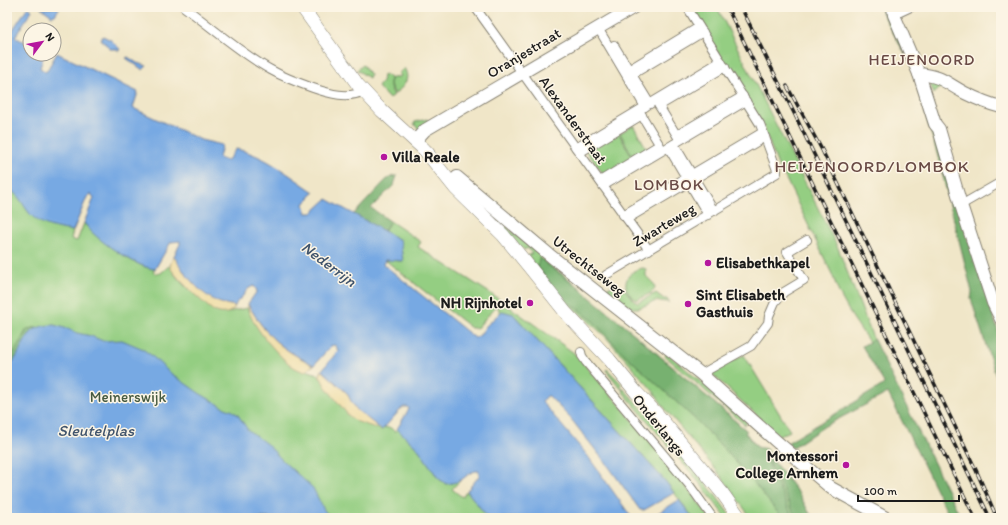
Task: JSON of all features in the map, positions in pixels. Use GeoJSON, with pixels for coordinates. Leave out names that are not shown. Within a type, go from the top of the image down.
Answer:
{"type":"FeatureCollection","features":[{"type":"Feature","properties":{"kind":"main road","name":"Utrechtseweg"},"geometry":{"type":"LineString","coordinates":[[305,8],[364,92],[419,145],[457,177]]}},
{"type":"Feature","properties":{"kind":"main road","name":"Onderlangs"},"geometry":{"type":"LineString","coordinates":[[419,145],[455,188],[503,235],[577,325],[604,364],[636,392],[695,459],[740,518]]}},
{"type":"Feature","properties":{"kind":"main road","name":"Onderlangs"},"geometry":{"type":"LineString","coordinates":[[457,177],[467,197],[480,212]]}},
{"type":"Feature","properties":{"kind":"street"},"geometry":{"type":"LineString","coordinates":[[184,7],[252,58],[272,71],[322,91],[353,96],[364,92]]}},
{"type":"Feature","properties":{"kind":"street","name":"Alexanderstraat"},"geometry":{"type":"LineString","coordinates":[[475,7],[649,250]]}},
{"type":"Feature","properties":{"kind":"street","name":"Oranjestraat"},"geometry":{"type":"LineString","coordinates":[[419,145],[425,130],[431,128],[634,7]]}},
{"type":"Feature","properties":{"kind":"street"},"geometry":{"type":"LineString","coordinates":[[625,217],[764,134],[760,124],[687,7]]}},
{"type":"Feature","properties":{"kind":"street"},"geometry":{"type":"LineString","coordinates":[[911,7],[894,11],[919,74],[933,118],[939,129],[961,204],[994,303],[1001,319]]}},
{"type":"Feature","properties":{"kind":"street"},"geometry":{"type":"LineString","coordinates":[[600,27],[711,213]]}},
{"type":"Feature","properties":{"kind":"street"},"geometry":{"type":"LineString","coordinates":[[628,73],[701,29]]}},
{"type":"Feature","properties":{"kind":"street"},"geometry":{"type":"LineString","coordinates":[[578,150],[648,107],[723,64]]}},
{"type":"Feature","properties":{"kind":"street"},"geometry":{"type":"LineString","coordinates":[[919,74],[931,75],[940,78],[978,99],[1001,107]]}},
{"type":"Feature","properties":{"kind":"street"},"geometry":{"type":"LineString","coordinates":[[602,184],[744,98]]}},
{"type":"Feature","properties":{"kind":"street"},"geometry":{"type":"LineString","coordinates":[[648,107],[670,144]]}},
{"type":"Feature","properties":{"kind":"street","name":"Zwarteweg"},"geometry":{"type":"LineString","coordinates":[[606,275],[777,174],[777,170],[764,134]]}},
{"type":"Feature","properties":{"kind":"street","name":"Utrechtseweg"},"geometry":{"type":"LineString","coordinates":[[457,177],[552,257],[701,374],[831,488],[886,518]]}},
{"type":"Feature","properties":{"kind":"street"},"geometry":{"type":"LineString","coordinates":[[961,204],[1001,182]]}},
{"type":"Feature","properties":{"kind":"street"},"geometry":{"type":"LineString","coordinates":[[701,374],[751,346],[768,323],[769,316],[775,302],[784,292],[804,280],[788,252],[807,240]]}},
{"type":"Feature","properties":{"kind":"street","name":"Onderlangs"},"geometry":{"type":"LineString","coordinates":[[581,352],[586,362],[690,486],[713,518]]}},
{"type":"Feature","properties":{"kind":"green space"},"geometry":{"type":"Polygon","coordinates":[[[690,7],[717,7],[838,248],[873,338],[869,342],[851,315],[839,293],[832,274],[784,175],[782,176],[763,126],[690,7]]]}},
{"type":"Feature","properties":{"kind":"green space"},"geometry":{"type":"Polygon","coordinates":[[[879,7],[886,7],[906,56],[879,7]]]}},
{"type":"Feature","properties":{"kind":"green space"},"geometry":{"type":"Polygon","coordinates":[[[363,65],[370,75],[369,78],[357,70],[363,65]]]}},
{"type":"Feature","properties":{"kind":"green space"},"geometry":{"type":"Polygon","coordinates":[[[404,68],[407,76],[406,82],[395,94],[390,85],[391,78],[401,76],[399,73],[404,68]]]}},
{"type":"Feature","properties":{"kind":"green space"},"geometry":{"type":"Polygon","coordinates":[[[385,74],[390,78],[390,88],[394,95],[389,99],[378,87],[382,82],[383,75],[385,74]]]}},
{"type":"Feature","properties":{"kind":"green space"},"geometry":{"type":"Polygon","coordinates":[[[934,82],[941,87],[934,94],[930,83],[934,82]]]}},
{"type":"Feature","properties":{"kind":"green space"},"geometry":{"type":"Polygon","coordinates":[[[918,83],[1001,340],[1001,392],[971,299],[972,292],[918,83]]]}},
{"type":"Feature","properties":{"kind":"green space"},"geometry":{"type":"Polygon","coordinates":[[[427,119],[429,123],[421,131],[414,124],[415,122],[427,119]]]}},
{"type":"Feature","properties":{"kind":"green space"},"geometry":{"type":"Polygon","coordinates":[[[633,125],[647,149],[633,157],[620,133],[633,125]]]}},
{"type":"Feature","properties":{"kind":"green space"},"geometry":{"type":"Polygon","coordinates":[[[618,132],[633,159],[605,176],[586,151],[618,132]]]}},
{"type":"Feature","properties":{"kind":"green space"},"geometry":{"type":"Polygon","coordinates":[[[393,176],[397,176],[394,185],[371,208],[390,221],[384,231],[354,214],[386,180],[393,176]]]}},
{"type":"Feature","properties":{"kind":"green space","name":"Meinerswijk"},"geometry":{"type":"Polygon","coordinates":[[[7,188],[20,197],[29,213],[58,228],[73,231],[71,239],[77,241],[84,223],[107,245],[132,261],[155,269],[153,272],[156,274],[161,273],[170,265],[174,274],[186,288],[206,302],[229,313],[247,308],[249,313],[297,367],[318,374],[333,394],[377,427],[391,428],[395,432],[397,429],[419,450],[438,478],[446,484],[460,481],[452,489],[462,497],[467,491],[488,518],[7,518],[7,188]]]}},
{"type":"Feature","properties":{"kind":"green space"},"geometry":{"type":"Polygon","coordinates":[[[472,195],[511,231],[541,255],[540,257],[582,289],[581,291],[632,332],[747,431],[745,432],[758,448],[767,450],[768,453],[771,453],[773,461],[799,494],[812,518],[751,518],[721,476],[666,410],[654,392],[605,336],[578,312],[566,305],[528,256],[532,253],[528,248],[524,250],[472,195]]]}},
{"type":"Feature","properties":{"kind":"green space"},"geometry":{"type":"Polygon","coordinates":[[[390,221],[421,242],[418,247],[493,295],[574,353],[620,405],[675,472],[710,518],[693,518],[667,483],[513,314],[500,313],[497,305],[477,328],[471,328],[385,260],[403,261],[400,240],[384,231],[390,221]]]}},
{"type":"Feature","properties":{"kind":"green space"},"geometry":{"type":"Polygon","coordinates":[[[540,257],[545,263],[580,289],[626,327],[747,431],[745,433],[757,447],[767,449],[770,467],[793,518],[782,518],[747,474],[698,422],[622,352],[592,320],[564,300],[537,266],[540,257]]]}},
{"type":"Feature","properties":{"kind":"green space"},"geometry":{"type":"Polygon","coordinates":[[[643,268],[646,269],[646,276],[654,284],[655,288],[651,293],[637,300],[628,292],[626,282],[632,273],[643,268]]]}},
{"type":"Feature","properties":{"kind":"green space"},"geometry":{"type":"Polygon","coordinates":[[[613,286],[623,287],[637,303],[656,293],[664,299],[667,299],[669,302],[656,301],[639,308],[630,308],[606,289],[613,286]]]}},
{"type":"Feature","properties":{"kind":"green space"},"geometry":{"type":"Polygon","coordinates":[[[38,327],[34,330],[16,358],[7,368],[7,364],[27,329],[38,327]]]}},
{"type":"Feature","properties":{"kind":"green space"},"geometry":{"type":"Polygon","coordinates":[[[873,338],[961,518],[950,518],[888,393],[825,426],[792,448],[787,443],[883,385],[884,383],[862,346],[873,338]]]}},
{"type":"Feature","properties":{"kind":"green space"},"geometry":{"type":"Polygon","coordinates":[[[667,353],[746,420],[747,423],[745,425],[665,356],[667,353]]]}},
{"type":"Feature","properties":{"kind":"green space"},"geometry":{"type":"Polygon","coordinates":[[[744,355],[790,431],[779,436],[712,374],[716,369],[744,355]]]}},
{"type":"Feature","properties":{"kind":"green space"},"geometry":{"type":"Polygon","coordinates":[[[607,369],[621,383],[623,388],[622,390],[606,370],[607,369]]]}},
{"type":"Feature","properties":{"kind":"green space"},"geometry":{"type":"Polygon","coordinates":[[[624,389],[676,446],[672,450],[622,391],[624,389]]]}},
{"type":"Feature","properties":{"kind":"green space"},"geometry":{"type":"Polygon","coordinates":[[[679,450],[732,518],[726,518],[703,487],[675,454],[679,450]]]}},
{"type":"Feature","properties":{"kind":"green space"},"geometry":{"type":"Polygon","coordinates":[[[771,453],[774,457],[774,462],[799,494],[810,514],[816,518],[796,518],[770,463],[771,453]]]}},
{"type":"Feature","properties":{"kind":"sand"},"geometry":{"type":"Polygon","coordinates":[[[174,256],[190,279],[221,303],[235,306],[234,309],[226,313],[220,313],[214,311],[204,303],[172,271],[170,266],[174,256]]]}},
{"type":"Feature","properties":{"kind":"sand"},"geometry":{"type":"Polygon","coordinates":[[[248,304],[261,325],[275,340],[292,353],[314,365],[304,372],[294,367],[279,355],[264,338],[252,319],[248,304]]]}},
{"type":"Feature","properties":{"kind":"sand"},"geometry":{"type":"Polygon","coordinates":[[[322,370],[347,393],[352,403],[382,430],[355,421],[348,415],[319,377],[322,370]]]}},
{"type":"Feature","properties":{"kind":"water","name":"Nederrijn"},"geometry":{"type":"Polygon","coordinates":[[[28,7],[32,10],[24,22],[22,22],[22,26],[15,37],[22,41],[22,62],[42,62],[40,68],[46,72],[52,62],[62,62],[62,55],[138,92],[133,108],[201,140],[222,145],[219,158],[227,161],[236,149],[257,156],[277,167],[314,192],[304,204],[307,213],[312,213],[327,199],[400,240],[403,261],[385,260],[383,264],[475,338],[480,335],[486,326],[502,311],[513,314],[667,483],[674,493],[644,510],[640,510],[609,467],[571,419],[549,396],[547,396],[542,402],[587,455],[632,518],[488,518],[467,491],[479,476],[479,471],[468,474],[462,480],[453,483],[446,484],[438,478],[419,450],[397,429],[409,409],[408,407],[402,408],[382,430],[357,410],[347,393],[322,370],[338,351],[336,346],[331,346],[314,365],[283,347],[268,333],[248,304],[257,291],[254,286],[248,290],[235,306],[214,300],[202,292],[191,281],[174,256],[180,241],[171,242],[155,269],[132,261],[100,239],[84,223],[94,198],[91,194],[87,197],[73,231],[44,224],[34,218],[18,196],[7,188],[7,35],[9,35],[28,7]]]}},
{"type":"Feature","properties":{"kind":"water"},"geometry":{"type":"Polygon","coordinates":[[[40,7],[60,7],[55,15],[52,16],[40,7]]]}},
{"type":"Feature","properties":{"kind":"water"},"geometry":{"type":"Polygon","coordinates":[[[103,36],[111,40],[121,50],[110,49],[101,39],[103,36]]]}},
{"type":"Feature","properties":{"kind":"water"},"geometry":{"type":"Polygon","coordinates":[[[128,57],[137,63],[147,66],[143,70],[126,58],[128,57]]]}},
{"type":"Feature","properties":{"kind":"water","name":"Sleutelplas"},"geometry":{"type":"Polygon","coordinates":[[[54,325],[103,341],[122,340],[141,348],[169,372],[199,393],[233,411],[238,415],[248,430],[268,445],[285,463],[313,488],[324,510],[331,518],[7,518],[7,368],[16,358],[30,333],[40,327],[54,325]]]}},
{"type":"Feature","properties":{"kind":"water"},"geometry":{"type":"Polygon","coordinates":[[[679,500],[693,518],[650,518],[679,500]]]}},
{"type":"Feature","properties":{"kind":"railway"},"geometry":{"type":"LineString","coordinates":[[727,7],[975,518]]}},
{"type":"Feature","properties":{"kind":"railway"},"geometry":{"type":"LineString","coordinates":[[741,7],[794,113],[990,518]]}},
{"type":"Feature","properties":{"kind":"railway"},"geometry":{"type":"LineString","coordinates":[[787,86],[822,150],[976,470],[997,518]]}},
{"type":"Feature","properties":{"kind":"place","name":"Villa Reale"},"geometry":{"type":"Point","coordinates":[384,157]}},
{"type":"Feature","properties":{"kind":"place","name":"Elisabethkapel"},"geometry":{"type":"Point","coordinates":[708,263]}},
{"type":"Feature","properties":{"kind":"place","name":"NH Rijnhotel"},"geometry":{"type":"Point","coordinates":[530,303]}},
{"type":"Feature","properties":{"kind":"place","name":"Sint Elisabeth Gasthuis"},"geometry":{"type":"Point","coordinates":[688,304]}},
{"type":"Feature","properties":{"kind":"place","name":"Montessori College Arnhem"},"geometry":{"type":"Point","coordinates":[846,465]}},
{"type":"Feature","properties":{"kind":"district","name":"HEIJENOORD"},"geometry":{"type":"Point","coordinates":[922,59]}},
{"type":"Feature","properties":{"kind":"district","name":"HEIJENOORD/LOMBOK"},"geometry":{"type":"Point","coordinates":[872,166]}},
{"type":"Feature","properties":{"kind":"district","name":"LOMBOK"},"geometry":{"type":"Point","coordinates":[669,184]}}]}
